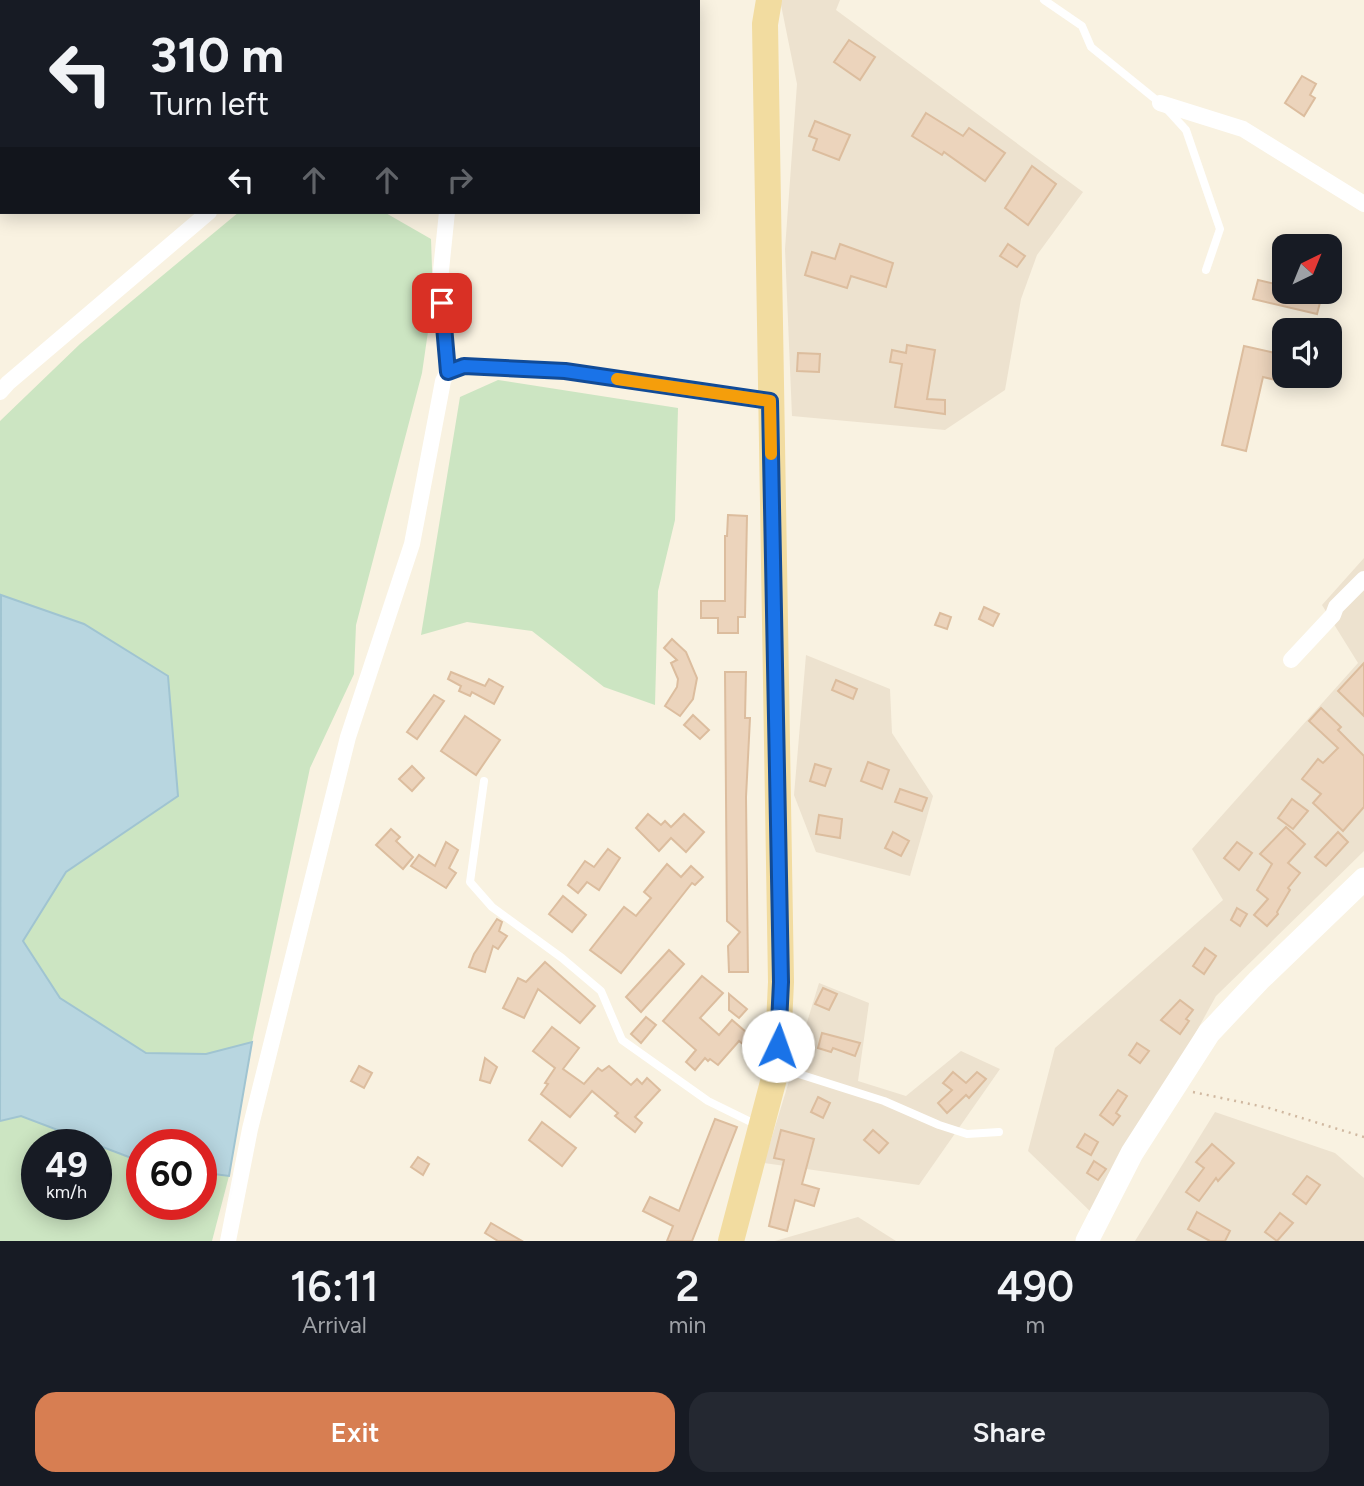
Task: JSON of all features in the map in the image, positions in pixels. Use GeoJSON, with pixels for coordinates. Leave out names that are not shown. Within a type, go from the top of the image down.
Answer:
{"type":"FeatureCollection","features":[{"type":"Feature","properties":{"kind":"main road"},"geometry":{"type":"LineString","coordinates":[[731,1241],[777,1067],[781,982],[765,24],[769,0]]}},
{"type":"Feature","properties":{"kind":"street"},"geometry":{"type":"LineString","coordinates":[[1160,103],[1243,129],[1364,204]]}},
{"type":"Feature","properties":{"kind":"street"},"geometry":{"type":"LineString","coordinates":[[0,392],[207,214]]}},
{"type":"Feature","properties":{"kind":"street"},"geometry":{"type":"LineString","coordinates":[[228,1241],[250,1129],[348,737],[412,544],[443,381],[448,372],[440,280],[447,214]]}},
{"type":"Feature","properties":{"kind":"street"},"geometry":{"type":"LineString","coordinates":[[448,372],[464,366],[565,371],[770,401]]}},
{"type":"Feature","properties":{"kind":"street"},"geometry":{"type":"LineString","coordinates":[[1291,660],[1364,579]]}},
{"type":"Feature","properties":{"kind":"street"},"geometry":{"type":"LineString","coordinates":[[1087,1241],[1132,1153],[1209,1034],[1259,980],[1364,879]]}},
{"type":"Feature","properties":{"kind":"lane"},"geometry":{"type":"LineString","coordinates":[[1044,0],[1082,26],[1091,47],[1160,103],[1186,130],[1220,229],[1206,271]]}},
{"type":"Feature","properties":{"kind":"lane"},"geometry":{"type":"LineString","coordinates":[[484,781],[470,882],[492,907],[562,958],[601,991],[622,1040],[708,1101],[761,1127]]}},
{"type":"Feature","properties":{"kind":"lane"},"geometry":{"type":"LineString","coordinates":[[777,1067],[884,1101],[967,1134],[999,1132]]}},
{"type":"Feature","properties":{"kind":"path"},"geometry":{"type":"LineString","coordinates":[[1173,1088],[1269,1108],[1364,1137]]}},
{"type":"Feature","properties":{"kind":"shaded area"},"geometry":{"type":"Polygon","coordinates":[[[780,0],[840,0],[836,10],[1083,192],[1037,255],[1021,299],[1005,390],[945,430],[792,416],[785,249],[797,84],[780,0]]]}},
{"type":"Feature","properties":{"kind":"shaded area"},"geometry":{"type":"Polygon","coordinates":[[[1364,558],[1364,851],[1216,996],[1095,1216],[1028,1151],[1055,1048],[1223,900],[1192,849],[1358,663],[1322,605],[1364,558]]]}},
{"type":"Feature","properties":{"kind":"shaded area"},"geometry":{"type":"Polygon","coordinates":[[[806,655],[890,689],[892,733],[933,796],[910,876],[816,852],[794,795],[806,655]]]}},
{"type":"Feature","properties":{"kind":"shaded area"},"geometry":{"type":"Polygon","coordinates":[[[819,983],[869,1003],[858,1081],[906,1096],[961,1051],[1000,1069],[919,1185],[764,1163],[819,983]]]}},
{"type":"Feature","properties":{"kind":"shaded area"},"geometry":{"type":"Polygon","coordinates":[[[1215,1112],[1335,1153],[1364,1178],[1364,1241],[1135,1241],[1215,1112]]]}},
{"type":"Feature","properties":{"kind":"shaded area"},"geometry":{"type":"Polygon","coordinates":[[[858,1217],[896,1241],[775,1241],[858,1217]]]}},
{"type":"Feature","properties":{"kind":"green space"},"geometry":{"type":"Polygon","coordinates":[[[237,214],[387,214],[431,239],[433,297],[422,373],[356,625],[354,674],[310,768],[252,1042],[206,1054],[146,1053],[60,998],[23,941],[66,872],[178,796],[168,676],[84,624],[0,596],[0,421],[80,344],[237,214]]]}},
{"type":"Feature","properties":{"kind":"green space"},"geometry":{"type":"Polygon","coordinates":[[[498,380],[678,408],[675,520],[658,591],[655,705],[604,687],[532,631],[467,622],[421,635],[460,397],[498,380]]]}},
{"type":"Feature","properties":{"kind":"green space"},"geometry":{"type":"Polygon","coordinates":[[[21,1116],[56,1129],[21,1129],[21,1220],[112,1220],[112,1151],[126,1156],[126,1220],[217,1220],[217,1174],[229,1176],[212,1241],[0,1241],[0,1121],[21,1116]]]}},
{"type":"Feature","properties":{"kind":"water"},"geometry":{"type":"Polygon","coordinates":[[[1,595],[84,624],[168,676],[178,796],[66,872],[23,941],[60,998],[146,1053],[206,1054],[252,1042],[229,1176],[217,1174],[217,1129],[126,1129],[126,1156],[112,1151],[112,1129],[55,1129],[21,1116],[0,1121],[1,595]]]}},
{"type":"Feature","properties":{"kind":"building"},"geometry":{"type":"Polygon","coordinates":[[[849,40],[875,57],[860,80],[834,62],[849,40]]]}},
{"type":"Feature","properties":{"kind":"building"},"geometry":{"type":"Polygon","coordinates":[[[1302,76],[1316,84],[1310,95],[1315,98],[1304,116],[1285,103],[1302,76]]]}},
{"type":"Feature","properties":{"kind":"building"},"geometry":{"type":"Polygon","coordinates":[[[926,113],[963,136],[969,128],[1005,153],[985,181],[944,152],[942,155],[912,136],[926,113]]]}},
{"type":"Feature","properties":{"kind":"building"},"geometry":{"type":"Polygon","coordinates":[[[815,121],[850,135],[839,160],[813,150],[817,139],[809,136],[815,121]]]}},
{"type":"Feature","properties":{"kind":"building"},"geometry":{"type":"Polygon","coordinates":[[[1032,166],[1056,184],[1028,225],[1005,208],[1032,166]]]}},
{"type":"Feature","properties":{"kind":"building"},"geometry":{"type":"Polygon","coordinates":[[[840,244],[893,263],[886,287],[851,276],[847,288],[805,275],[812,252],[835,259],[840,244]]]}},
{"type":"Feature","properties":{"kind":"building"},"geometry":{"type":"Polygon","coordinates":[[[1008,244],[1025,256],[1017,267],[1000,256],[1008,244]]]}},
{"type":"Feature","properties":{"kind":"building"},"geometry":{"type":"Polygon","coordinates":[[[1258,280],[1272,283],[1272,303],[1253,299],[1258,280]]]}},
{"type":"Feature","properties":{"kind":"building"},"geometry":{"type":"Polygon","coordinates":[[[1274,304],[1320,304],[1317,314],[1274,304]]]}},
{"type":"Feature","properties":{"kind":"building"},"geometry":{"type":"Polygon","coordinates":[[[907,345],[935,350],[927,399],[945,400],[945,414],[895,407],[902,364],[890,362],[892,350],[906,353],[907,345]]]}},
{"type":"Feature","properties":{"kind":"building"},"geometry":{"type":"Polygon","coordinates":[[[1244,346],[1272,352],[1272,379],[1263,377],[1246,451],[1222,445],[1244,346]]]}},
{"type":"Feature","properties":{"kind":"building"},"geometry":{"type":"Polygon","coordinates":[[[798,353],[820,354],[819,372],[797,371],[798,353]]]}},
{"type":"Feature","properties":{"kind":"building"},"geometry":{"type":"Polygon","coordinates":[[[728,515],[747,516],[745,617],[738,617],[738,633],[718,633],[718,618],[701,618],[701,601],[725,601],[725,536],[728,515]]]}},
{"type":"Feature","properties":{"kind":"building"},"geometry":{"type":"Polygon","coordinates":[[[984,607],[999,614],[993,626],[979,619],[984,607]]]}},
{"type":"Feature","properties":{"kind":"building"},"geometry":{"type":"Polygon","coordinates":[[[940,613],[951,617],[947,629],[935,625],[940,613]]]}},
{"type":"Feature","properties":{"kind":"building"},"geometry":{"type":"Polygon","coordinates":[[[672,639],[686,652],[697,678],[693,699],[680,716],[665,706],[677,687],[678,679],[671,663],[677,660],[664,648],[672,639]]]}},
{"type":"Feature","properties":{"kind":"building"},"geometry":{"type":"Polygon","coordinates":[[[1364,663],[1364,716],[1338,691],[1364,663]]]}},
{"type":"Feature","properties":{"kind":"building"},"geometry":{"type":"Polygon","coordinates":[[[451,672],[485,686],[489,679],[503,687],[494,704],[472,692],[470,696],[459,691],[461,686],[448,679],[451,672]]]}},
{"type":"Feature","properties":{"kind":"building"},"geometry":{"type":"Polygon","coordinates":[[[725,672],[746,672],[745,718],[750,718],[746,797],[748,972],[729,972],[728,946],[740,932],[727,921],[725,672]]]}},
{"type":"Feature","properties":{"kind":"building"},"geometry":{"type":"Polygon","coordinates":[[[836,680],[857,689],[853,699],[832,690],[836,680]]]}},
{"type":"Feature","properties":{"kind":"building"},"geometry":{"type":"Polygon","coordinates":[[[434,695],[444,701],[417,739],[407,732],[434,695]]]}},
{"type":"Feature","properties":{"kind":"building"},"geometry":{"type":"Polygon","coordinates":[[[1321,708],[1341,727],[1338,730],[1364,756],[1364,807],[1343,831],[1313,803],[1321,794],[1302,779],[1318,759],[1323,763],[1338,748],[1309,721],[1321,708]]]}},
{"type":"Feature","properties":{"kind":"building"},"geometry":{"type":"Polygon","coordinates":[[[693,715],[709,730],[700,739],[684,725],[693,715]]]}},
{"type":"Feature","properties":{"kind":"building"},"geometry":{"type":"Polygon","coordinates":[[[465,716],[500,740],[476,775],[441,751],[465,716]]]}},
{"type":"Feature","properties":{"kind":"building"},"geometry":{"type":"Polygon","coordinates":[[[868,762],[889,770],[882,789],[861,781],[868,762]]]}},
{"type":"Feature","properties":{"kind":"building"},"geometry":{"type":"Polygon","coordinates":[[[815,764],[831,769],[825,786],[810,781],[815,764]]]}},
{"type":"Feature","properties":{"kind":"building"},"geometry":{"type":"Polygon","coordinates":[[[412,766],[424,778],[412,791],[399,779],[412,766]]]}},
{"type":"Feature","properties":{"kind":"building"},"geometry":{"type":"Polygon","coordinates":[[[900,789],[927,798],[922,811],[895,802],[900,789]]]}},
{"type":"Feature","properties":{"kind":"building"},"geometry":{"type":"Polygon","coordinates":[[[1292,799],[1308,811],[1293,829],[1278,818],[1292,799]]]}},
{"type":"Feature","properties":{"kind":"building"},"geometry":{"type":"Polygon","coordinates":[[[648,814],[661,825],[665,821],[671,827],[684,814],[704,832],[686,852],[671,838],[659,851],[636,828],[648,814]]]}},
{"type":"Feature","properties":{"kind":"building"},"geometry":{"type":"Polygon","coordinates":[[[819,815],[842,819],[840,838],[816,834],[819,815]]]}},
{"type":"Feature","properties":{"kind":"building"},"geometry":{"type":"Polygon","coordinates":[[[1286,827],[1305,844],[1288,863],[1300,873],[1288,888],[1290,890],[1278,914],[1267,926],[1254,915],[1268,899],[1257,890],[1272,864],[1260,854],[1286,827]]]}},
{"type":"Feature","properties":{"kind":"building"},"geometry":{"type":"Polygon","coordinates":[[[391,829],[400,837],[396,841],[413,857],[403,869],[376,845],[391,829]]]}},
{"type":"Feature","properties":{"kind":"building"},"geometry":{"type":"Polygon","coordinates":[[[893,832],[909,841],[901,856],[885,848],[893,832]]]}},
{"type":"Feature","properties":{"kind":"building"},"geometry":{"type":"Polygon","coordinates":[[[1338,832],[1348,842],[1326,866],[1315,857],[1338,832]]]}},
{"type":"Feature","properties":{"kind":"building"},"geometry":{"type":"Polygon","coordinates":[[[446,842],[458,850],[449,868],[456,873],[446,888],[411,866],[419,855],[435,866],[446,842]]]}},
{"type":"Feature","properties":{"kind":"building"},"geometry":{"type":"Polygon","coordinates":[[[1237,842],[1252,853],[1239,870],[1224,858],[1237,842]]]}},
{"type":"Feature","properties":{"kind":"building"},"geometry":{"type":"Polygon","coordinates":[[[608,849],[620,858],[599,890],[587,882],[578,893],[568,885],[585,861],[594,867],[608,849]]]}},
{"type":"Feature","properties":{"kind":"building"},"geometry":{"type":"Polygon","coordinates":[[[667,864],[681,877],[691,866],[703,877],[695,885],[692,883],[621,973],[590,950],[624,907],[636,916],[651,898],[644,892],[667,864]]]}},
{"type":"Feature","properties":{"kind":"building"},"geometry":{"type":"Polygon","coordinates":[[[563,896],[586,915],[572,932],[549,914],[563,896]]]}},
{"type":"Feature","properties":{"kind":"building"},"geometry":{"type":"Polygon","coordinates":[[[1237,908],[1247,914],[1240,926],[1231,920],[1237,908]]]}},
{"type":"Feature","properties":{"kind":"building"},"geometry":{"type":"Polygon","coordinates":[[[497,919],[502,922],[499,931],[507,936],[498,949],[493,946],[485,972],[469,967],[474,954],[497,919]]]}},
{"type":"Feature","properties":{"kind":"building"},"geometry":{"type":"Polygon","coordinates":[[[1205,948],[1216,956],[1204,974],[1193,966],[1205,948]]]}},
{"type":"Feature","properties":{"kind":"building"},"geometry":{"type":"Polygon","coordinates":[[[669,950],[684,964],[641,1012],[626,997],[669,950]]]}},
{"type":"Feature","properties":{"kind":"building"},"geometry":{"type":"Polygon","coordinates":[[[545,962],[595,1006],[580,1023],[538,989],[524,1018],[503,1008],[518,978],[526,982],[545,962]]]}},
{"type":"Feature","properties":{"kind":"building"},"geometry":{"type":"Polygon","coordinates":[[[702,976],[723,993],[700,1018],[719,1035],[732,1020],[753,1038],[745,1046],[739,1041],[718,1065],[705,1058],[695,1070],[686,1062],[696,1050],[663,1021],[702,976]]]}},
{"type":"Feature","properties":{"kind":"building"},"geometry":{"type":"Polygon","coordinates":[[[823,988],[837,994],[829,1010],[815,1004],[823,988]]]}},
{"type":"Feature","properties":{"kind":"building"},"geometry":{"type":"Polygon","coordinates":[[[729,994],[747,1009],[739,1018],[729,1010],[729,994]]]}},
{"type":"Feature","properties":{"kind":"building"},"geometry":{"type":"Polygon","coordinates":[[[1180,1000],[1193,1010],[1180,1034],[1161,1020],[1180,1000]]]}},
{"type":"Feature","properties":{"kind":"building"},"geometry":{"type":"Polygon","coordinates":[[[646,1017],[656,1025],[641,1043],[631,1034],[646,1017]]]}},
{"type":"Feature","properties":{"kind":"building"},"geometry":{"type":"Polygon","coordinates":[[[552,1027],[579,1048],[563,1069],[584,1084],[598,1068],[602,1071],[609,1066],[631,1085],[637,1079],[642,1084],[647,1078],[660,1090],[635,1117],[642,1123],[635,1132],[615,1116],[618,1113],[592,1091],[570,1117],[541,1094],[555,1068],[533,1051],[552,1027]]]}},
{"type":"Feature","properties":{"kind":"building"},"geometry":{"type":"Polygon","coordinates":[[[822,1033],[860,1043],[855,1056],[833,1048],[831,1052],[818,1048],[822,1033]]]}},
{"type":"Feature","properties":{"kind":"building"},"geometry":{"type":"Polygon","coordinates":[[[1137,1043],[1149,1051],[1140,1063],[1129,1055],[1137,1043]]]}},
{"type":"Feature","properties":{"kind":"building"},"geometry":{"type":"Polygon","coordinates":[[[485,1058],[497,1067],[490,1083],[480,1080],[485,1058]]]}},
{"type":"Feature","properties":{"kind":"building"},"geometry":{"type":"Polygon","coordinates":[[[359,1066],[372,1073],[364,1088],[351,1081],[359,1066]]]}},
{"type":"Feature","properties":{"kind":"building"},"geometry":{"type":"Polygon","coordinates":[[[953,1072],[966,1083],[977,1072],[986,1079],[969,1098],[966,1095],[947,1113],[938,1103],[952,1090],[943,1083],[953,1072]]]}},
{"type":"Feature","properties":{"kind":"building"},"geometry":{"type":"Polygon","coordinates":[[[1118,1090],[1127,1096],[1116,1113],[1120,1116],[1113,1125],[1100,1115],[1118,1090]]]}},
{"type":"Feature","properties":{"kind":"building"},"geometry":{"type":"Polygon","coordinates":[[[818,1097],[830,1103],[823,1118],[811,1112],[818,1097]]]}},
{"type":"Feature","properties":{"kind":"building"},"geometry":{"type":"Polygon","coordinates":[[[715,1119],[737,1127],[692,1241],[667,1241],[673,1226],[643,1211],[650,1197],[679,1211],[715,1119]]]}},
{"type":"Feature","properties":{"kind":"building"},"geometry":{"type":"Polygon","coordinates":[[[542,1122],[576,1148],[562,1166],[529,1140],[542,1122]]]}},
{"type":"Feature","properties":{"kind":"building"},"geometry":{"type":"Polygon","coordinates":[[[781,1130],[814,1139],[802,1184],[819,1189],[814,1206],[795,1200],[787,1231],[769,1226],[784,1160],[774,1158],[781,1130]]]}},
{"type":"Feature","properties":{"kind":"building"},"geometry":{"type":"Polygon","coordinates":[[[873,1130],[888,1143],[879,1153],[864,1140],[873,1130]]]}},
{"type":"Feature","properties":{"kind":"building"},"geometry":{"type":"Polygon","coordinates":[[[1085,1134],[1098,1142],[1091,1155],[1077,1147],[1085,1134]]]}},
{"type":"Feature","properties":{"kind":"building"},"geometry":{"type":"Polygon","coordinates":[[[1212,1144],[1234,1163],[1218,1181],[1216,1178],[1199,1201],[1186,1192],[1204,1168],[1196,1162],[1212,1144]]]}},
{"type":"Feature","properties":{"kind":"building"},"geometry":{"type":"Polygon","coordinates":[[[418,1157],[429,1164],[423,1175],[411,1167],[418,1157]]]}},
{"type":"Feature","properties":{"kind":"building"},"geometry":{"type":"Polygon","coordinates":[[[1094,1161],[1106,1169],[1098,1180],[1087,1173],[1094,1161]]]}},
{"type":"Feature","properties":{"kind":"building"},"geometry":{"type":"Polygon","coordinates":[[[1307,1176],[1320,1185],[1306,1204],[1293,1194],[1307,1176]]]}},
{"type":"Feature","properties":{"kind":"building"},"geometry":{"type":"Polygon","coordinates":[[[1197,1212],[1230,1231],[1225,1241],[1210,1241],[1188,1229],[1197,1212]]]}},
{"type":"Feature","properties":{"kind":"building"},"geometry":{"type":"Polygon","coordinates":[[[1280,1213],[1293,1223],[1277,1241],[1265,1232],[1280,1213]]]}},
{"type":"Feature","properties":{"kind":"building"},"geometry":{"type":"Polygon","coordinates":[[[491,1223],[522,1241],[498,1241],[485,1233],[491,1223]]]}},
{"type":"Feature","properties":{"kind":"slow traffic"},"geometry":{"type":"LineString","coordinates":[[617,379],[770,401],[771,454]]}},
{"type":"Feature","properties":{"kind":"route"},"geometry":{"type":"LineString","coordinates":[[442,303],[448,372],[464,366],[565,371],[770,401],[781,982],[778,1046]]}}]}
